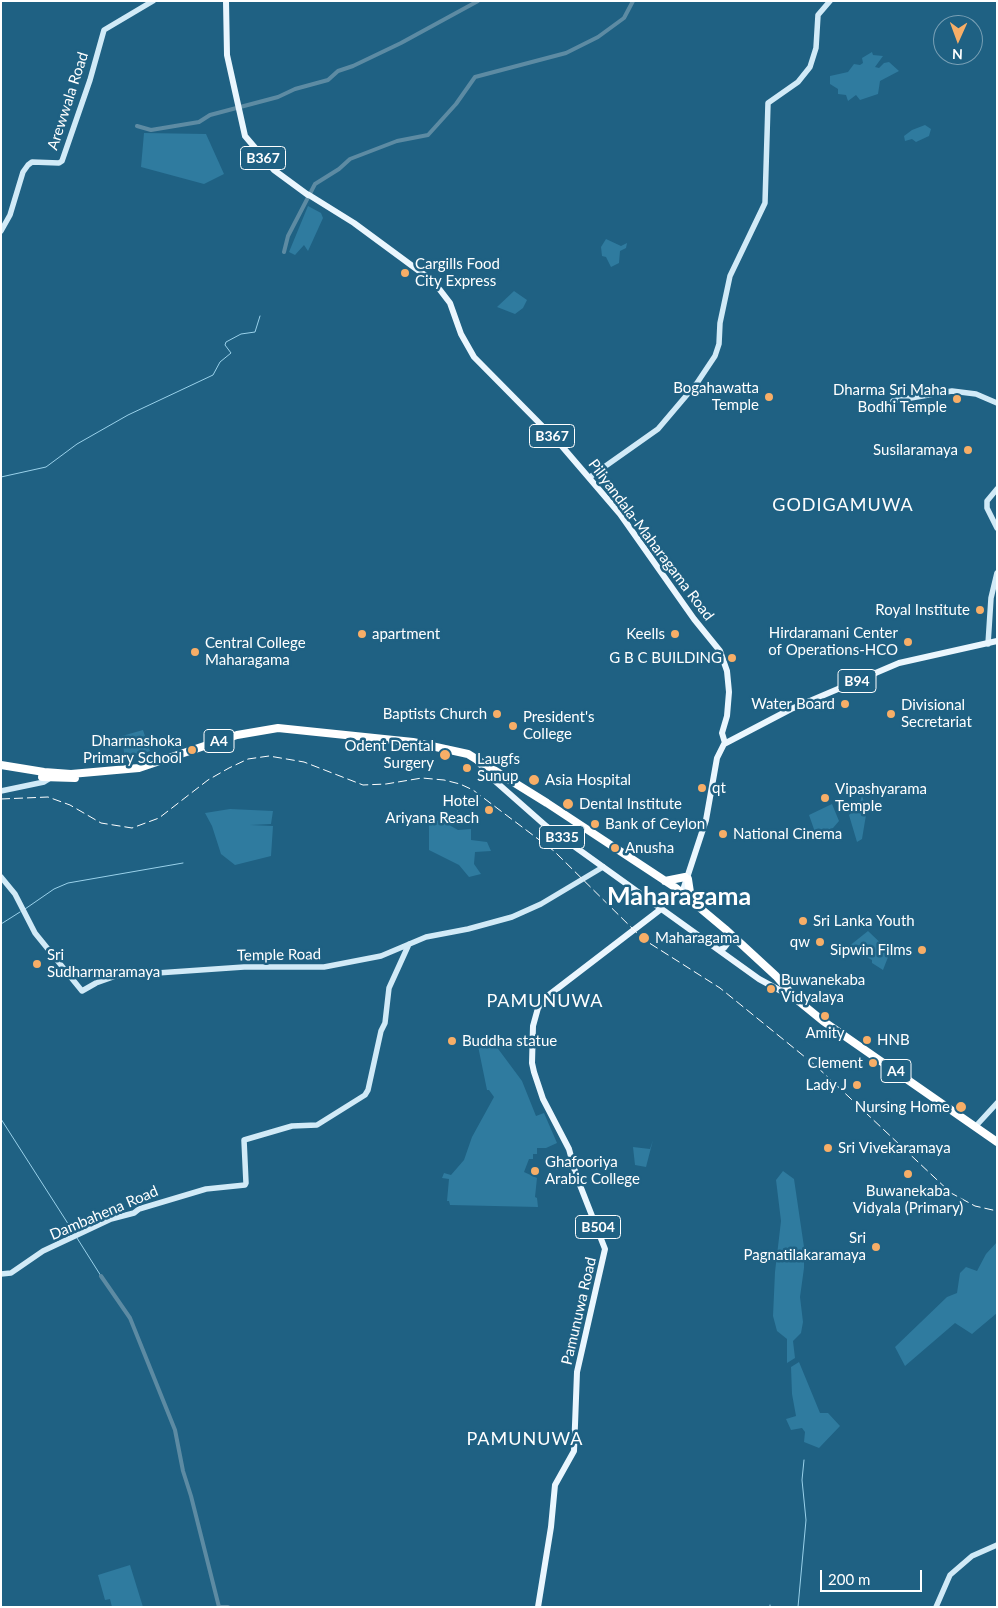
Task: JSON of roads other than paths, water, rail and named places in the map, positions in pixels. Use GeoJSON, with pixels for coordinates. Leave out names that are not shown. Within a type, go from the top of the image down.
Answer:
{"type":"FeatureCollection","features":[{"type":"Feature","properties":{"kind":"highway","name":"A4"},"geometry":{"type":"LineString","coordinates":[[1,770],[53,776],[140,773],[240,739],[270,733],[304,734],[379,744],[440,747],[474,758],[691,899],[776,976],[796,999],[846,1037],[997,1142]]}},
{"type":"Feature","properties":{"kind":"highway","name":"A4"},"geometry":{"type":"LineString","coordinates":[[1,765],[53,776]]}},
{"type":"Feature","properties":{"kind":"highway"},"geometry":{"type":"LineString","coordinates":[[665,881],[687,876],[691,899]]}},
{"type":"Feature","properties":{"kind":"main road","name":"Piliyandala-Maharagama Road"},"geometry":{"type":"LineString","coordinates":[[226,1],[226,47],[245,136],[274,170],[309,195],[354,223],[430,279],[450,303],[462,334],[474,357],[590,477],[620,514],[694,619],[720,651],[728,683],[728,710],[722,733],[725,743]]}},
{"type":"Feature","properties":{"kind":"main road","name":"B94"},"geometry":{"type":"LineString","coordinates":[[725,743],[791,709],[899,663],[997,641]]}},
{"type":"Feature","properties":{"kind":"main road"},"geometry":{"type":"LineString","coordinates":[[724,725],[732,739]]}},
{"type":"Feature","properties":{"kind":"main road"},"geometry":{"type":"LineString","coordinates":[[679,891],[687,876],[706,820],[717,758],[725,743]]}},
{"type":"Feature","properties":{"kind":"main road","name":"B335"},"geometry":{"type":"LineString","coordinates":[[474,758],[495,781],[546,826],[759,979],[796,999]]}},
{"type":"Feature","properties":{"kind":"main road"},"geometry":{"type":"LineString","coordinates":[[495,781],[496,775],[501,774]]}},
{"type":"Feature","properties":{"kind":"main road","name":"Pamunuwa Road"},"geometry":{"type":"LineString","coordinates":[[538,1607],[551,1527],[555,1485],[574,1451],[577,1372],[605,1249],[576,1175],[568,1148],[543,1099],[534,1072],[532,1063],[533,1026],[538,1008],[545,998],[662,909]]}},
{"type":"Feature","properties":{"kind":"main road"},"geometry":{"type":"LineString","coordinates":[[719,950],[724,948],[731,939],[728,931]]}},
{"type":"Feature","properties":{"kind":"street","name":"Arewwala Road"},"geometry":{"type":"LineString","coordinates":[[1,231],[10,215],[23,172],[28,165],[32,162],[59,163],[62,161],[90,80],[104,30],[152,1]]}},
{"type":"Feature","properties":{"kind":"street"},"geometry":{"type":"LineString","coordinates":[[590,477],[658,429],[697,383],[715,356],[719,344],[720,323],[730,276],[765,203],[768,103],[798,82],[810,67],[816,48],[818,15],[830,1]]}},
{"type":"Feature","properties":{"kind":"street"},"geometry":{"type":"LineString","coordinates":[[893,401],[952,390],[976,394],[997,403]]}},
{"type":"Feature","properties":{"kind":"street"},"geometry":{"type":"LineString","coordinates":[[997,489],[987,501],[987,508],[997,528]]}},
{"type":"Feature","properties":{"kind":"street"},"geometry":{"type":"LineString","coordinates":[[988,644],[991,598],[997,574]]}},
{"type":"Feature","properties":{"kind":"street"},"geometry":{"type":"LineString","coordinates":[[1,791],[53,776]]}},
{"type":"Feature","properties":{"kind":"street","name":"Temple Road"},"geometry":{"type":"LineString","coordinates":[[1,877],[15,894],[35,933],[82,991],[96,982],[130,970],[157,973],[240,967],[324,967],[381,956],[426,937],[468,929],[512,917],[548,900],[603,868]]}},
{"type":"Feature","properties":{"kind":"street","name":"Dambahena Road"},"geometry":{"type":"LineString","coordinates":[[1,1274],[11,1273],[43,1251],[111,1219],[206,1189],[244,1185],[246,1182],[244,1140],[292,1126],[317,1125],[365,1095],[368,1090],[381,1031],[385,1023],[389,988],[409,944]]}},
{"type":"Feature","properties":{"kind":"street"},"geometry":{"type":"LineString","coordinates":[[975,1127],[997,1103]]}},
{"type":"Feature","properties":{"kind":"street"},"geometry":{"type":"LineString","coordinates":[[936,1607],[950,1575],[972,1556],[997,1545]]}},
{"type":"Feature","properties":{"kind":"waterway"},"geometry":{"type":"LineString","coordinates":[[137,126],[151,130],[199,122],[210,115],[278,97],[295,89],[328,80],[338,71],[353,66],[401,43],[478,1]]}},
{"type":"Feature","properties":{"kind":"waterway"},"geometry":{"type":"LineString","coordinates":[[284,252],[288,236],[315,184],[339,169],[350,159],[397,141],[428,135],[456,104],[475,77],[566,53],[598,37],[624,18],[633,1]]}},
{"type":"Feature","properties":{"kind":"waterway"},"geometry":{"type":"LineString","coordinates":[[1,477],[46,467],[77,444],[128,415],[213,375],[220,362],[231,353],[225,345],[226,342],[241,334],[255,332],[260,316]]}},
{"type":"Feature","properties":{"kind":"waterway"},"geometry":{"type":"LineString","coordinates":[[25,909],[54,889],[68,883],[183,863]]}},
{"type":"Feature","properties":{"kind":"waterway"},"geometry":{"type":"LineString","coordinates":[[1,924],[20,912]]}},
{"type":"Feature","properties":{"kind":"waterway"},"geometry":{"type":"LineString","coordinates":[[1,1119],[74,1233]]}},
{"type":"Feature","properties":{"kind":"waterway"},"geometry":{"type":"LineString","coordinates":[[77,1238],[101,1276]]}},
{"type":"Feature","properties":{"kind":"waterway"},"geometry":{"type":"LineString","coordinates":[[101,1276],[130,1318],[175,1430],[183,1471],[219,1607]]}},
{"type":"Feature","properties":{"kind":"waterway"},"geometry":{"type":"LineString","coordinates":[[798,1607],[806,1520],[802,1480],[804,1460]]}},
{"type":"Feature","properties":{"kind":"waterway"},"geometry":{"type":"LineString","coordinates":[[219,1607],[228,1607]]}},
{"type":"Feature","properties":{"kind":"railway"},"geometry":{"type":"LineString","coordinates":[[1,799],[48,797],[70,805],[101,823],[132,828],[159,818],[208,780],[229,768],[248,759],[269,756],[304,762],[363,785],[386,784],[422,778],[460,784],[473,790],[554,851],[643,939],[720,988],[816,1066],[951,1193],[975,1206],[997,1211]]}},
{"type":"Feature","properties":{"kind":"place","name":"Cargills Food City Express"},"geometry":{"type":"Point","coordinates":[405,273]}},
{"type":"Feature","properties":{"kind":"place","name":"Bogahawatta Temple"},"geometry":{"type":"Point","coordinates":[769,397]}},
{"type":"Feature","properties":{"kind":"place","name":"Dharma Sri Maha Bodhi Temple"},"geometry":{"type":"Point","coordinates":[957,399]}},
{"type":"Feature","properties":{"kind":"place","name":"Susilaramaya"},"geometry":{"type":"Point","coordinates":[968,450]}},
{"type":"Feature","properties":{"kind":"place","name":"Royal Institute"},"geometry":{"type":"Point","coordinates":[980,610]}},
{"type":"Feature","properties":{"kind":"place","name":"apartment"},"geometry":{"type":"Point","coordinates":[362,634]}},
{"type":"Feature","properties":{"kind":"place","name":"Keells"},"geometry":{"type":"Point","coordinates":[675,634]}},
{"type":"Feature","properties":{"kind":"place","name":"Hirdaramani Center of Operations-HCO"},"geometry":{"type":"Point","coordinates":[908,642]}},
{"type":"Feature","properties":{"kind":"place","name":"Central College Maharagama"},"geometry":{"type":"Point","coordinates":[195,652]}},
{"type":"Feature","properties":{"kind":"place","name":"G B C BUILDING"},"geometry":{"type":"Point","coordinates":[732,658]}},
{"type":"Feature","properties":{"kind":"place","name":"Water Board"},"geometry":{"type":"Point","coordinates":[845,704]}},
{"type":"Feature","properties":{"kind":"place","name":"Baptists Church"},"geometry":{"type":"Point","coordinates":[497,714]}},
{"type":"Feature","properties":{"kind":"place","name":"Divisional Secretariat"},"geometry":{"type":"Point","coordinates":[891,714]}},
{"type":"Feature","properties":{"kind":"place","name":"President's College"},"geometry":{"type":"Point","coordinates":[513,726]}},
{"type":"Feature","properties":{"kind":"place","name":"Dharmashoka Primary School"},"geometry":{"type":"Point","coordinates":[192,750]}},
{"type":"Feature","properties":{"kind":"place","name":"Odent Dental Surgery"},"geometry":{"type":"Point","coordinates":[445,755]}},
{"type":"Feature","properties":{"kind":"place","name":"Laugfs Sunup"},"geometry":{"type":"Point","coordinates":[467,768]}},
{"type":"Feature","properties":{"kind":"place","name":"Asia Hospital"},"geometry":{"type":"Point","coordinates":[534,780]}},
{"type":"Feature","properties":{"kind":"place","name":"qt"},"geometry":{"type":"Point","coordinates":[702,788]}},
{"type":"Feature","properties":{"kind":"place","name":"Vipashyarama Temple"},"geometry":{"type":"Point","coordinates":[825,798]}},
{"type":"Feature","properties":{"kind":"place","name":"Dental Institute"},"geometry":{"type":"Point","coordinates":[568,804]}},
{"type":"Feature","properties":{"kind":"place","name":"Hotel Ariyana Reach"},"geometry":{"type":"Point","coordinates":[489,810]}},
{"type":"Feature","properties":{"kind":"place","name":"Bank of Ceylon"},"geometry":{"type":"Point","coordinates":[595,824]}},
{"type":"Feature","properties":{"kind":"place","name":"National Cinema"},"geometry":{"type":"Point","coordinates":[723,834]}},
{"type":"Feature","properties":{"kind":"place","name":"Anusha"},"geometry":{"type":"Point","coordinates":[615,848]}},
{"type":"Feature","properties":{"kind":"place","name":"Sri Lanka Youth"},"geometry":{"type":"Point","coordinates":[803,921]}},
{"type":"Feature","properties":{"kind":"place","name":"Maharagama"},"geometry":{"type":"Point","coordinates":[644,938]}},
{"type":"Feature","properties":{"kind":"place","name":"qw"},"geometry":{"type":"Point","coordinates":[820,942]}},
{"type":"Feature","properties":{"kind":"place","name":"Sipwin Films"},"geometry":{"type":"Point","coordinates":[922,950]}},
{"type":"Feature","properties":{"kind":"place","name":"Sri Sudharmaramaya"},"geometry":{"type":"Point","coordinates":[37,964]}},
{"type":"Feature","properties":{"kind":"place","name":"Buwanekaba Vidyalaya"},"geometry":{"type":"Point","coordinates":[771,989]}},
{"type":"Feature","properties":{"kind":"place","name":"Amity"},"geometry":{"type":"Point","coordinates":[825,1016]}},
{"type":"Feature","properties":{"kind":"place","name":"HNB"},"geometry":{"type":"Point","coordinates":[867,1040]}},
{"type":"Feature","properties":{"kind":"place","name":"Buddha statue"},"geometry":{"type":"Point","coordinates":[452,1041]}},
{"type":"Feature","properties":{"kind":"place","name":"Clement"},"geometry":{"type":"Point","coordinates":[873,1063]}},
{"type":"Feature","properties":{"kind":"place","name":"Lady J"},"geometry":{"type":"Point","coordinates":[857,1085]}},
{"type":"Feature","properties":{"kind":"place","name":"Nursing Home"},"geometry":{"type":"Point","coordinates":[961,1107]}},
{"type":"Feature","properties":{"kind":"place","name":"Sri Vivekaramaya"},"geometry":{"type":"Point","coordinates":[828,1148]}},
{"type":"Feature","properties":{"kind":"place","name":"Ghafooriya Arabic College"},"geometry":{"type":"Point","coordinates":[535,1171]}},
{"type":"Feature","properties":{"kind":"place","name":"Buwanekaba Vidyala (Primary)"},"geometry":{"type":"Point","coordinates":[908,1174]}},
{"type":"Feature","properties":{"kind":"place","name":"Sri Pagnatilakaramaya"},"geometry":{"type":"Point","coordinates":[876,1247]}},
{"type":"Feature","properties":{"kind":"district","name":"GODIGAMUWA"},"geometry":{"type":"Point","coordinates":[843,505]}},
{"type":"Feature","properties":{"kind":"district","name":"Maharagama"},"geometry":{"type":"Point","coordinates":[679,897]}},
{"type":"Feature","properties":{"kind":"district","name":"PAMUNUWA"},"geometry":{"type":"Point","coordinates":[545,1001]}},
{"type":"Feature","properties":{"kind":"district","name":"PAMUNUWA"},"geometry":{"type":"Point","coordinates":[525,1439]}}]}
